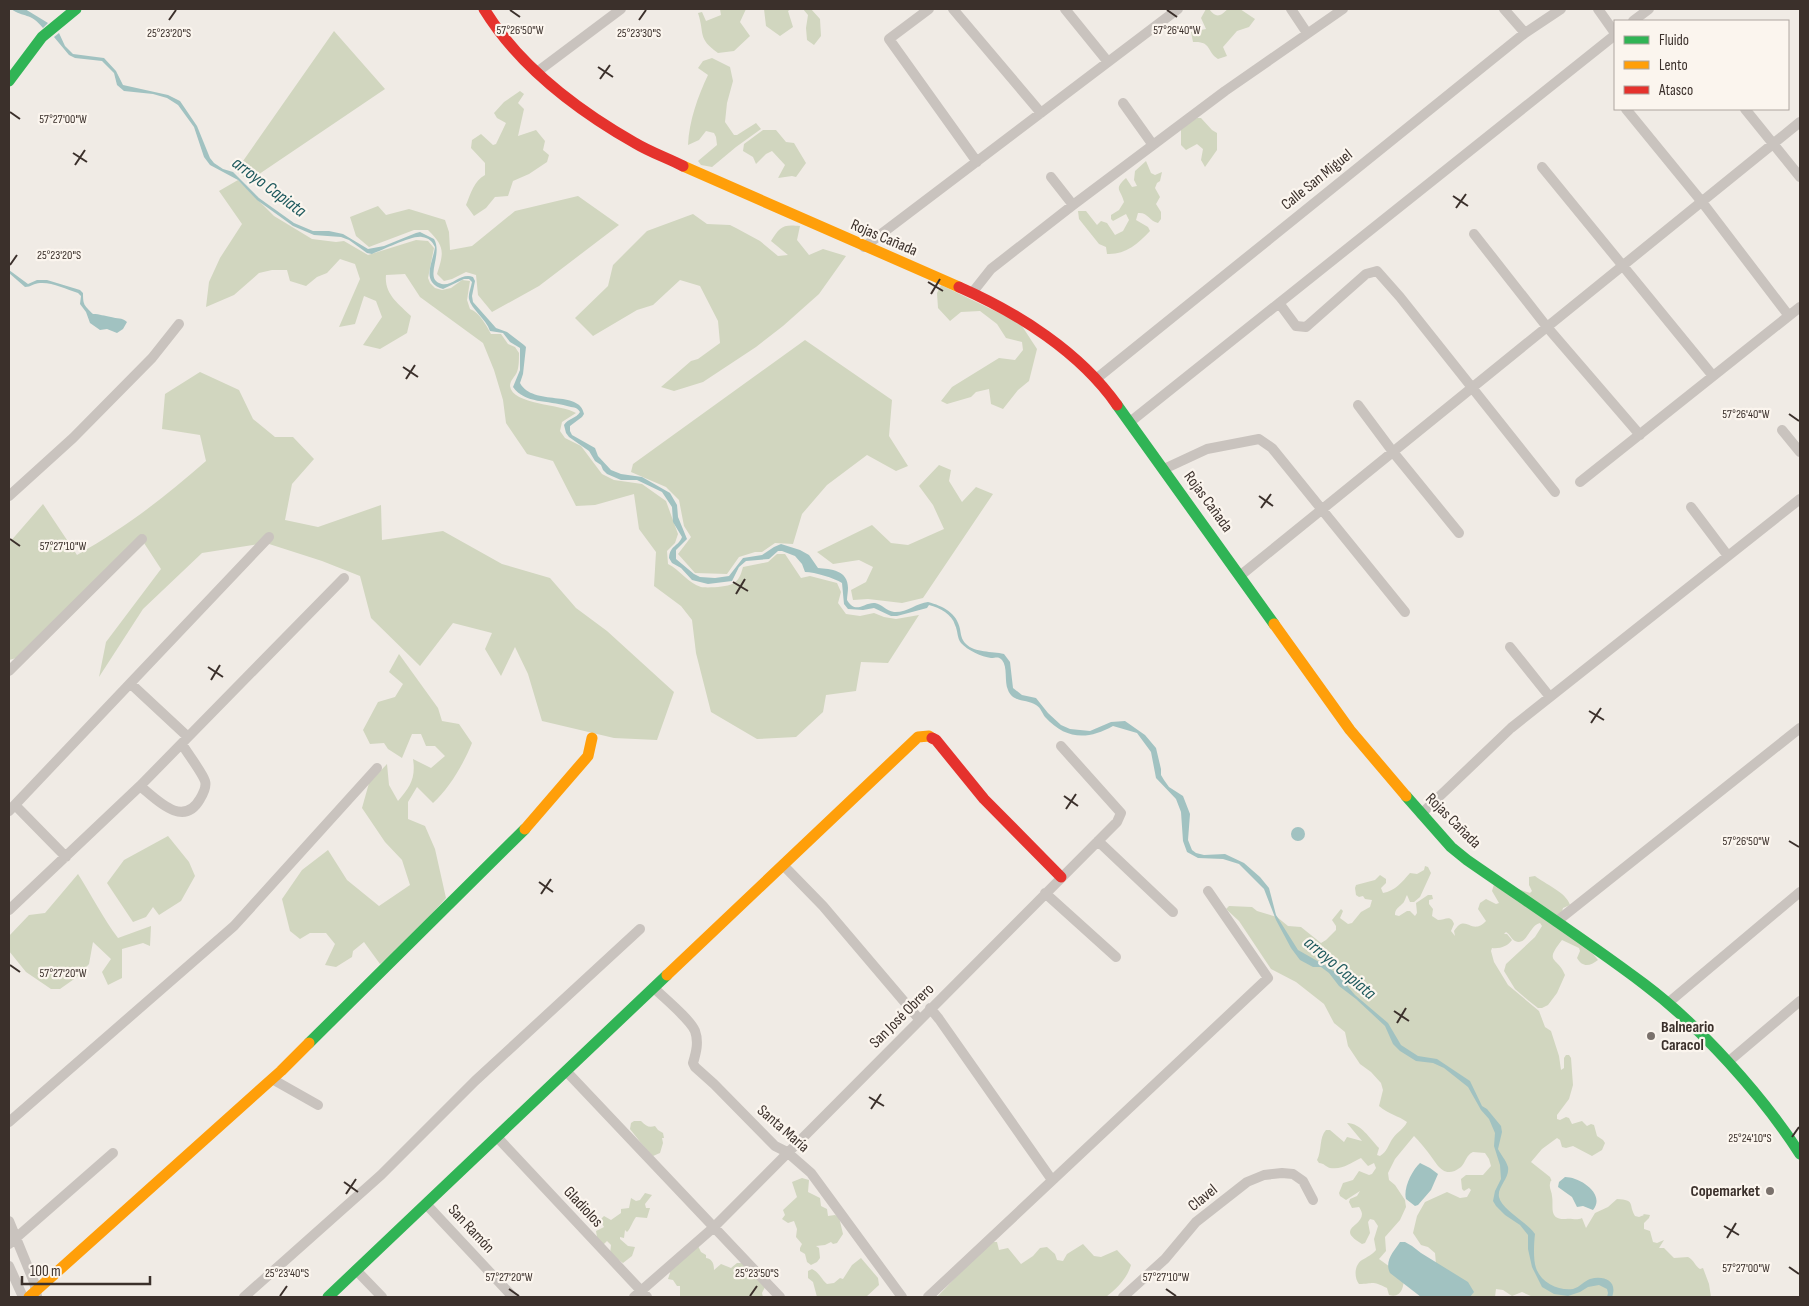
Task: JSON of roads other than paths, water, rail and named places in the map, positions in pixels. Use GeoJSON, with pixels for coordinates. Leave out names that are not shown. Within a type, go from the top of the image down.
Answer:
{"type":"FeatureCollection","features":[{"type":"Feature","properties":{"kind":"street"},"geometry":{"type":"LineString","coordinates":[[9,81],[42,37],[76,9]]}},
{"type":"Feature","properties":{"kind":"street","name":"Rojas Cañada"},"geometry":{"type":"LineString","coordinates":[[484,9],[506,40],[537,72],[572,103],[635,143],[864,248],[972,293],[1020,319],[1078,360],[1106,390],[1130,422],[1350,730],[1421,814],[1456,851],[1668,1003],[1728,1062],[1798,1146]]}},
{"type":"Feature","properties":{"kind":"street"},"geometry":{"type":"LineString","coordinates":[[537,72],[621,9]]}},
{"type":"Feature","properties":{"kind":"street"},"geometry":{"type":"LineString","coordinates":[[929,9],[889,40],[976,162]]}},
{"type":"Feature","properties":{"kind":"street"},"geometry":{"type":"LineString","coordinates":[[953,9],[1040,113]]}},
{"type":"Feature","properties":{"kind":"street"},"geometry":{"type":"LineString","coordinates":[[1065,9],[1108,62]]}},
{"type":"Feature","properties":{"kind":"street"},"geometry":{"type":"LineString","coordinates":[[864,248],[1178,9]]}},
{"type":"Feature","properties":{"kind":"street"},"geometry":{"type":"LineString","coordinates":[[1291,9],[1307,33]]}},
{"type":"Feature","properties":{"kind":"street"},"geometry":{"type":"LineString","coordinates":[[972,293],[991,269],[1072,205],[1225,91],[1343,9]]}},
{"type":"Feature","properties":{"kind":"street"},"geometry":{"type":"LineString","coordinates":[[1504,9],[1525,33]]}},
{"type":"Feature","properties":{"kind":"street","name":"Calle San Miguel"},"geometry":{"type":"LineString","coordinates":[[1096,379],[1525,33],[1560,9]]}},
{"type":"Feature","properties":{"kind":"street"},"geometry":{"type":"LineString","coordinates":[[1598,9],[1614,33]]}},
{"type":"Feature","properties":{"kind":"street"},"geometry":{"type":"LineString","coordinates":[[1634,20],[1649,9]]}},
{"type":"Feature","properties":{"kind":"street"},"geometry":{"type":"LineString","coordinates":[[1130,422],[1614,35]]}},
{"type":"Feature","properties":{"kind":"street"},"geometry":{"type":"LineString","coordinates":[[1123,103],[1153,145]]}},
{"type":"Feature","properties":{"kind":"street"},"geometry":{"type":"LineString","coordinates":[[1627,110],[1702,202],[1790,316]]}},
{"type":"Feature","properties":{"kind":"street"},"geometry":{"type":"LineString","coordinates":[[1746,110],[1800,176]]}},
{"type":"Feature","properties":{"kind":"street"},"geometry":{"type":"LineString","coordinates":[[1241,575],[1800,122]]}},
{"type":"Feature","properties":{"kind":"street"},"geometry":{"type":"LineString","coordinates":[[1542,167],[1713,376]]}},
{"type":"Feature","properties":{"kind":"street"},"geometry":{"type":"LineString","coordinates":[[1051,177],[1072,205]]}},
{"type":"Feature","properties":{"kind":"street"},"geometry":{"type":"LineString","coordinates":[[1474,234],[1547,328],[1640,435]]}},
{"type":"Feature","properties":{"kind":"street"},"geometry":{"type":"LineString","coordinates":[[1279,303],[1296,326],[1306,326],[1366,274],[1377,271],[1555,492]]}},
{"type":"Feature","properties":{"kind":"street"},"geometry":{"type":"LineString","coordinates":[[1580,482],[1800,307]]}},
{"type":"Feature","properties":{"kind":"street"},"geometry":{"type":"LineString","coordinates":[[9,496],[73,438],[152,358],[179,324]]}},
{"type":"Feature","properties":{"kind":"street"},"geometry":{"type":"LineString","coordinates":[[1358,405],[1393,452],[1459,533]]}},
{"type":"Feature","properties":{"kind":"street"},"geometry":{"type":"LineString","coordinates":[[1782,430],[1800,452]]}},
{"type":"Feature","properties":{"kind":"street"},"geometry":{"type":"LineString","coordinates":[[1164,469],[1207,449],[1259,439],[1272,448],[1405,612]]}},
{"type":"Feature","properties":{"kind":"street"},"geometry":{"type":"LineString","coordinates":[[1421,814],[1511,728],[1800,499]]}},
{"type":"Feature","properties":{"kind":"street"},"geometry":{"type":"LineString","coordinates":[[1691,507],[1728,556]]}},
{"type":"Feature","properties":{"kind":"street"},"geometry":{"type":"LineString","coordinates":[[66,856],[12,808],[269,537]]}},
{"type":"Feature","properties":{"kind":"street"},"geometry":{"type":"LineString","coordinates":[[9,670],[142,539]]}},
{"type":"Feature","properties":{"kind":"street"},"geometry":{"type":"LineString","coordinates":[[9,910],[140,786],[344,578]]}},
{"type":"Feature","properties":{"kind":"street"},"geometry":{"type":"LineString","coordinates":[[1510,647],[1550,697]]}},
{"type":"Feature","properties":{"kind":"street"},"geometry":{"type":"LineString","coordinates":[[131,684],[185,741],[205,781],[205,790],[198,803],[192,809],[182,812],[169,810],[140,786]]}},
{"type":"Feature","properties":{"kind":"street"},"geometry":{"type":"LineString","coordinates":[[1556,922],[1800,728]]}},
{"type":"Feature","properties":{"kind":"street"},"geometry":{"type":"LineString","coordinates":[[328,1297],[918,737],[929,736],[936,740],[984,799],[1061,877]]}},
{"type":"Feature","properties":{"kind":"street"},"geometry":{"type":"LineString","coordinates":[[9,1221],[12,1241],[34,1295],[272,1079],[515,840],[588,756],[592,738]]}},
{"type":"Feature","properties":{"kind":"street","name":"San José Obrero"},"geometry":{"type":"LineString","coordinates":[[640,1295],[713,1228],[1116,822],[1121,813],[1061,746]]}},
{"type":"Feature","properties":{"kind":"street"},"geometry":{"type":"LineString","coordinates":[[9,1122],[234,926],[377,768]]}},
{"type":"Feature","properties":{"kind":"street"},"geometry":{"type":"LineString","coordinates":[[1098,840],[1173,912]]}},
{"type":"Feature","properties":{"kind":"street"},"geometry":{"type":"LineString","coordinates":[[783,865],[823,906],[919,1019]]}},
{"type":"Feature","properties":{"kind":"street"},"geometry":{"type":"LineString","coordinates":[[928,1297],[1268,978],[1208,891]]}},
{"type":"Feature","properties":{"kind":"street"},"geometry":{"type":"LineString","coordinates":[[1668,1003],[1800,892]]}},
{"type":"Feature","properties":{"kind":"street"},"geometry":{"type":"LineString","coordinates":[[1045,893],[1116,957]]}},
{"type":"Feature","properties":{"kind":"street"},"geometry":{"type":"LineString","coordinates":[[244,1297],[381,1175],[475,1081],[640,929]]}},
{"type":"Feature","properties":{"kind":"street","name":"Santa María"},"geometry":{"type":"LineString","coordinates":[[654,988],[688,1021],[695,1032],[697,1050],[693,1063],[695,1067],[775,1146],[787,1152],[811,1173],[902,1297]]}},
{"type":"Feature","properties":{"kind":"street"},"geometry":{"type":"LineString","coordinates":[[1728,1062],[1800,1001]]}},
{"type":"Feature","properties":{"kind":"street"},"geometry":{"type":"LineString","coordinates":[[930,1008],[1052,1180]]}},
{"type":"Feature","properties":{"kind":"street"},"geometry":{"type":"LineString","coordinates":[[566,1071],[780,1297]]}},
{"type":"Feature","properties":{"kind":"street"},"geometry":{"type":"LineString","coordinates":[[272,1079],[318,1105]]}},
{"type":"Feature","properties":{"kind":"street","name":"Gladiolos"},"geometry":{"type":"LineString","coordinates":[[496,1137],[640,1295]]}},
{"type":"Feature","properties":{"kind":"street"},"geometry":{"type":"LineString","coordinates":[[12,1241],[113,1153]]}},
{"type":"Feature","properties":{"kind":"street","name":"Clavel"},"geometry":{"type":"LineString","coordinates":[[1123,1297],[1165,1259],[1196,1222],[1247,1182],[1264,1175],[1282,1172],[1293,1174],[1303,1181],[1313,1200]]}},
{"type":"Feature","properties":{"kind":"street","name":"San Ramón"},"geometry":{"type":"LineString","coordinates":[[426,1204],[513,1297]]}},
{"type":"Feature","properties":{"kind":"street"},"geometry":{"type":"LineString","coordinates":[[9,1266],[23,1297]]}},
{"type":"Feature","properties":{"kind":"street"},"geometry":{"type":"LineString","coordinates":[[356,1270],[382,1297]]}},
{"type":"Feature","properties":{"kind":"water"},"geometry":{"type":"Polygon","coordinates":[[[11,9],[25,9],[48,23],[43,28],[31,17],[11,9]]]}},
{"type":"Feature","properties":{"kind":"water"},"geometry":{"type":"Polygon","coordinates":[[[59,33],[65,46],[73,54],[104,58],[116,71],[123,85],[168,95],[180,101],[197,126],[210,158],[214,163],[223,169],[233,172],[259,198],[294,223],[313,231],[329,231],[343,234],[368,249],[384,246],[420,232],[434,239],[437,251],[434,270],[435,280],[439,283],[448,284],[464,277],[473,277],[475,281],[472,296],[473,302],[496,328],[507,332],[526,347],[520,383],[526,390],[545,397],[574,402],[581,406],[584,414],[570,426],[572,435],[595,448],[598,456],[611,470],[621,474],[642,477],[670,493],[677,505],[678,517],[687,539],[676,550],[676,559],[694,574],[700,577],[715,578],[729,576],[743,558],[762,555],[781,544],[800,550],[809,555],[818,568],[833,570],[845,577],[848,588],[847,600],[854,607],[875,603],[891,611],[898,612],[928,602],[953,614],[966,644],[974,649],[1004,654],[1010,662],[1013,688],[1022,695],[1036,698],[1061,725],[1070,729],[1090,731],[1111,722],[1125,721],[1145,735],[1156,748],[1161,775],[1164,780],[1169,787],[1183,796],[1190,814],[1188,840],[1192,850],[1204,855],[1225,854],[1244,863],[1269,888],[1276,915],[1298,950],[1337,974],[1355,995],[1388,1023],[1401,1045],[1418,1056],[1437,1059],[1470,1081],[1482,1106],[1487,1109],[1501,1126],[1502,1132],[1498,1149],[1507,1164],[1508,1171],[1499,1197],[1504,1206],[1535,1234],[1535,1265],[1542,1278],[1551,1285],[1562,1289],[1573,1289],[1595,1278],[1609,1280],[1613,1287],[1612,1297],[1607,1297],[1607,1289],[1599,1285],[1588,1287],[1568,1296],[1554,1294],[1542,1287],[1532,1267],[1528,1249],[1528,1235],[1520,1225],[1505,1215],[1493,1201],[1495,1191],[1501,1179],[1500,1165],[1494,1146],[1495,1133],[1489,1119],[1481,1110],[1468,1087],[1444,1068],[1433,1063],[1416,1061],[1400,1051],[1393,1044],[1385,1026],[1339,986],[1329,973],[1321,967],[1313,967],[1300,960],[1291,948],[1276,920],[1264,889],[1239,864],[1223,859],[1198,858],[1187,852],[1183,841],[1181,812],[1176,799],[1156,778],[1151,752],[1137,733],[1113,726],[1095,734],[1086,735],[1069,734],[1061,730],[1045,717],[1036,705],[1017,699],[1010,694],[1007,686],[1005,666],[1002,660],[979,655],[964,646],[959,639],[953,621],[945,612],[929,605],[927,608],[897,616],[891,616],[874,608],[863,610],[848,609],[844,604],[842,583],[814,573],[805,572],[802,564],[795,556],[782,551],[778,551],[769,559],[746,561],[739,567],[732,581],[708,584],[692,580],[681,568],[672,563],[669,558],[672,548],[682,537],[673,522],[672,507],[662,492],[637,480],[621,480],[607,474],[589,451],[569,437],[564,425],[580,412],[577,409],[530,399],[513,387],[520,370],[520,348],[510,342],[503,333],[490,331],[470,303],[469,295],[472,282],[469,279],[464,279],[443,289],[432,282],[430,271],[435,247],[430,240],[422,237],[412,238],[372,254],[367,253],[349,240],[341,237],[314,235],[293,226],[257,200],[238,180],[210,165],[204,157],[194,127],[178,105],[167,98],[153,94],[124,91],[117,85],[114,73],[102,61],[75,58],[69,55],[54,37],[59,33]]]}},
{"type":"Feature","properties":{"kind":"water"},"geometry":{"type":"Polygon","coordinates":[[[9,270],[28,284],[37,280],[47,280],[80,290],[83,293],[85,305],[93,314],[121,319],[127,322],[123,329],[117,333],[107,329],[100,330],[90,323],[86,312],[80,304],[81,296],[78,293],[45,283],[25,287],[9,273],[9,270]]]}},
{"type":"Feature","properties":{"kind":"water"},"geometry":{"type":"Polygon","coordinates":[[[1298,827],[1303,829],[1305,834],[1303,839],[1298,841],[1293,839],[1291,834],[1293,829],[1298,827]]]}},
{"type":"Feature","properties":{"kind":"water"},"geometry":{"type":"Polygon","coordinates":[[[1420,1163],[1438,1174],[1431,1190],[1415,1206],[1406,1199],[1405,1195],[1411,1175],[1420,1163]]]}},
{"type":"Feature","properties":{"kind":"water"},"geometry":{"type":"Polygon","coordinates":[[[1565,1177],[1578,1180],[1590,1188],[1596,1198],[1593,1210],[1583,1206],[1577,1207],[1572,1197],[1558,1187],[1559,1182],[1565,1177]]]}},
{"type":"Feature","properties":{"kind":"water"},"geometry":{"type":"Polygon","coordinates":[[[1400,1242],[1405,1242],[1412,1246],[1468,1282],[1474,1292],[1470,1297],[1421,1297],[1390,1273],[1388,1269],[1389,1260],[1400,1242]]]}},
{"type":"Feature","properties":{"kind":"place","name":"Balneario Caracol"},"geometry":{"type":"Point","coordinates":[1651,1036]}},
{"type":"Feature","properties":{"kind":"place","name":"Copemarket"},"geometry":{"type":"Point","coordinates":[1770,1191]}},
{"type":"Feature","properties":{"kind":"water label","name":"arroyo Capiata"},"geometry":{"type":"Point","coordinates":[269,187]}},
{"type":"Feature","properties":{"kind":"water label","name":"arroyo Capiata"},"geometry":{"type":"Point","coordinates":[1340,968]}}]}
